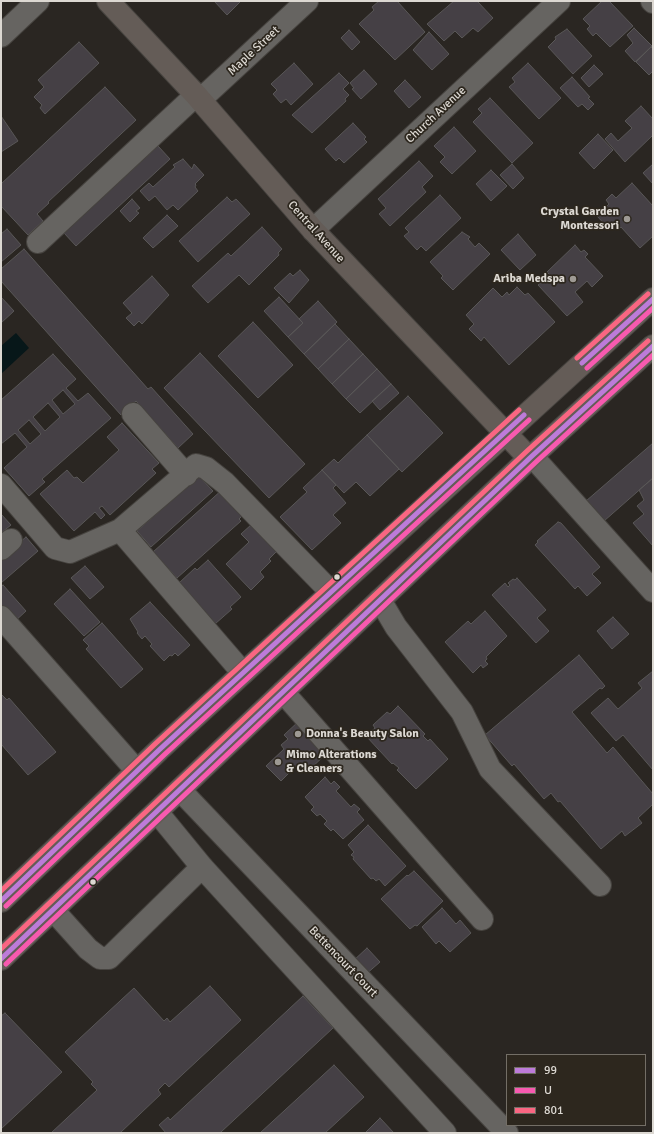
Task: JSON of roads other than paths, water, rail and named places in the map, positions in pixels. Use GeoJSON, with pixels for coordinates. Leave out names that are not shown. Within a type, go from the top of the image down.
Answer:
{"type":"FeatureCollection","features":[{"type":"Feature","properties":{"kind":"main road","name":"Central Avenue"},"geometry":{"type":"LineString","coordinates":[[108,1],[198,97],[313,230],[530,457]]}},
{"type":"Feature","properties":{"kind":"main road"},"geometry":{"type":"LineString","coordinates":[[1,901],[243,672],[505,432],[653,299]]}},
{"type":"Feature","properties":{"kind":"main road"},"geometry":{"type":"LineString","coordinates":[[1,959],[530,457],[653,346]]}},
{"type":"Feature","properties":{"kind":"street"},"geometry":{"type":"LineString","coordinates":[[1,36],[38,1]]}},
{"type":"Feature","properties":{"kind":"street","name":"Maple Street"},"geometry":{"type":"LineString","coordinates":[[38,242],[198,97],[307,1]]}},
{"type":"Feature","properties":{"kind":"street","name":"Church Avenue"},"geometry":{"type":"LineString","coordinates":[[313,230],[559,1]]}},
{"type":"Feature","properties":{"kind":"street"},"geometry":{"type":"LineString","coordinates":[[133,414],[186,475]]}},
{"type":"Feature","properties":{"kind":"street"},"geometry":{"type":"LineString","coordinates":[[530,457],[653,591]]}},
{"type":"Feature","properties":{"kind":"street"},"geometry":{"type":"LineString","coordinates":[[1,485],[55,548],[70,552],[120,530],[196,466],[206,468],[225,483],[330,592]]}},
{"type":"Feature","properties":{"kind":"street"},"geometry":{"type":"LineString","coordinates":[[120,530],[243,672]]}},
{"type":"Feature","properties":{"kind":"street"},"geometry":{"type":"LineString","coordinates":[[380,600],[396,627],[462,712],[490,769],[600,884]]}},
{"type":"Feature","properties":{"kind":"street"},"geometry":{"type":"LineString","coordinates":[[1,617],[137,771]]}},
{"type":"Feature","properties":{"kind":"street"},"geometry":{"type":"LineString","coordinates":[[283,692],[482,919]]}},
{"type":"Feature","properties":{"kind":"street","name":"Bettencourt Court"},"geometry":{"type":"LineString","coordinates":[[180,790],[507,1133]]}},
{"type":"Feature","properties":{"kind":"street"},"geometry":{"type":"LineString","coordinates":[[157,812],[202,867],[445,1133]]}},
{"type":"Feature","properties":{"kind":"street"},"geometry":{"type":"LineString","coordinates":[[53,910],[88,949],[100,958],[109,958],[202,867]]}},
{"type":"Feature","properties":{"kind":"place","name":"Crystal Garden Montessori"},"geometry":{"type":"Point","coordinates":[627,219]}},
{"type":"Feature","properties":{"kind":"place","name":"Ariba Medspa"},"geometry":{"type":"Point","coordinates":[573,279]}},
{"type":"Feature","properties":{"kind":"place","name":"Donna's Beauty Salon"},"geometry":{"type":"Point","coordinates":[298,734]}},
{"type":"Feature","properties":{"kind":"place","name":"Mimo Alterations & Cleaners"},"geometry":{"type":"Point","coordinates":[278,762]}}]}
